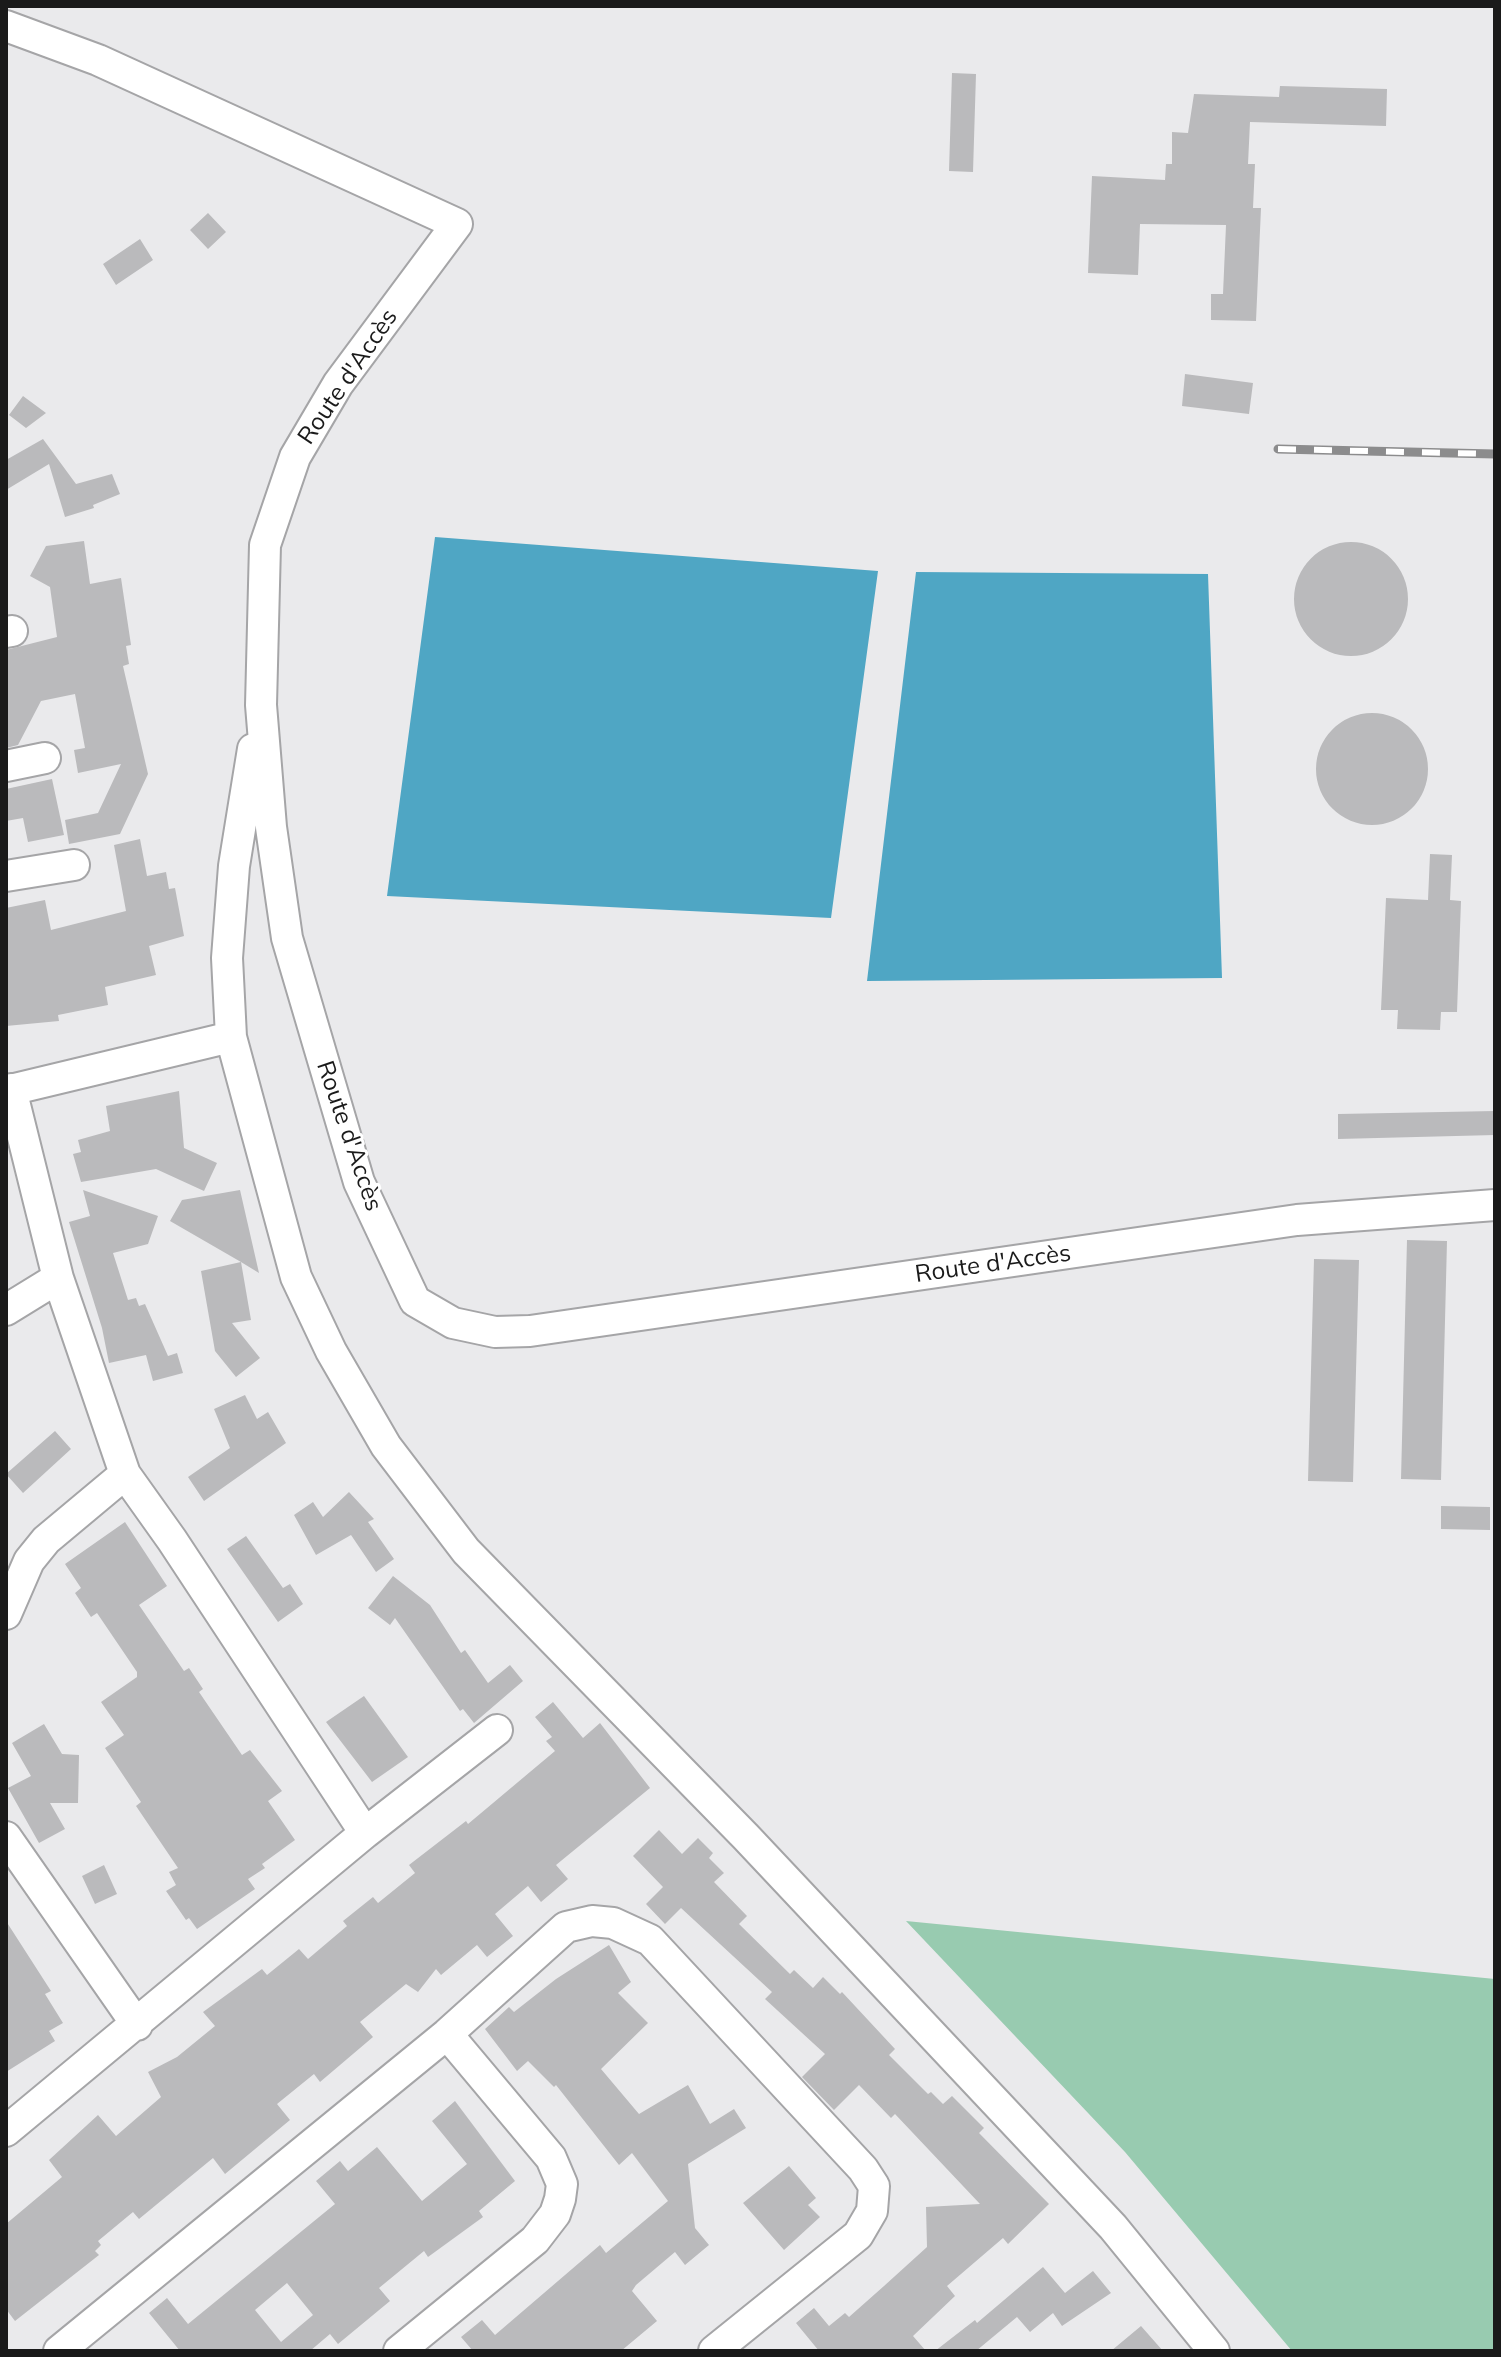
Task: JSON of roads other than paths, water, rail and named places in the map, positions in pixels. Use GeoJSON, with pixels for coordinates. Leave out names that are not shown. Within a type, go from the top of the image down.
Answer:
{"type":"FeatureCollection","features":[{"type":"Feature","properties":{"kind":"street","name":"Route d'Accès"},"geometry":{"type":"LineString","coordinates":[[6,26],[98,60],[457,224],[338,384],[295,457],[265,545],[261,705],[271,827],[287,938],[359,1182],[415,1301],[453,1323],[495,1332],[530,1331],[1297,1220],[1495,1205]]}},
{"type":"Feature","properties":{"kind":"street"},"geometry":{"type":"LineString","coordinates":[[261,705],[234,866],[227,958],[231,1037],[296,1277],[331,1351],[386,1446],[466,1551],[746,1837],[1102,2215],[1214,2351]]}},
{"type":"Feature","properties":{"kind":"street"},"geometry":{"type":"LineString","coordinates":[[6,766],[45,758]]}},
{"type":"Feature","properties":{"kind":"street"},"geometry":{"type":"LineString","coordinates":[[6,876],[74,865]]}},
{"type":"Feature","properties":{"kind":"street"},"geometry":{"type":"LineString","coordinates":[[231,1037],[8,1090],[58,1278],[125,1474],[365,1833]]}},
{"type":"Feature","properties":{"kind":"street"},"geometry":{"type":"LineString","coordinates":[[6,1310],[58,1278]]}},
{"type":"Feature","properties":{"kind":"street"},"geometry":{"type":"LineString","coordinates":[[6,1614],[29,1561],[46,1540],[125,1474]]}},
{"type":"Feature","properties":{"kind":"street"},"geometry":{"type":"LineString","coordinates":[[6,2131],[365,1833],[497,1730]]}},
{"type":"Feature","properties":{"kind":"street"},"geometry":{"type":"LineString","coordinates":[[6,1837],[137,2025]]}},
{"type":"Feature","properties":{"kind":"street"},"geometry":{"type":"LineString","coordinates":[[59,2351],[447,2034],[566,1927],[592,1921],[613,1923],[650,1940],[863,2169],[874,2186],[872,2211],[858,2235],[714,2351]]}},
{"type":"Feature","properties":{"kind":"street"},"geometry":{"type":"LineString","coordinates":[[399,2351],[535,2240],[555,2214],[560,2199],[562,2184],[551,2158],[447,2034]]}},
{"type":"Feature","properties":{"kind":"water"},"geometry":{"type":"Polygon","coordinates":[[[435,537],[878,571],[831,918],[387,896],[435,537]]]}},
{"type":"Feature","properties":{"kind":"water"},"geometry":{"type":"Polygon","coordinates":[[[916,572],[1208,574],[1222,978],[867,981],[916,572]]]}},
{"type":"Feature","properties":{"kind":"railway"},"geometry":{"type":"LineString","coordinates":[[1278,449],[1495,454]]}}]}
